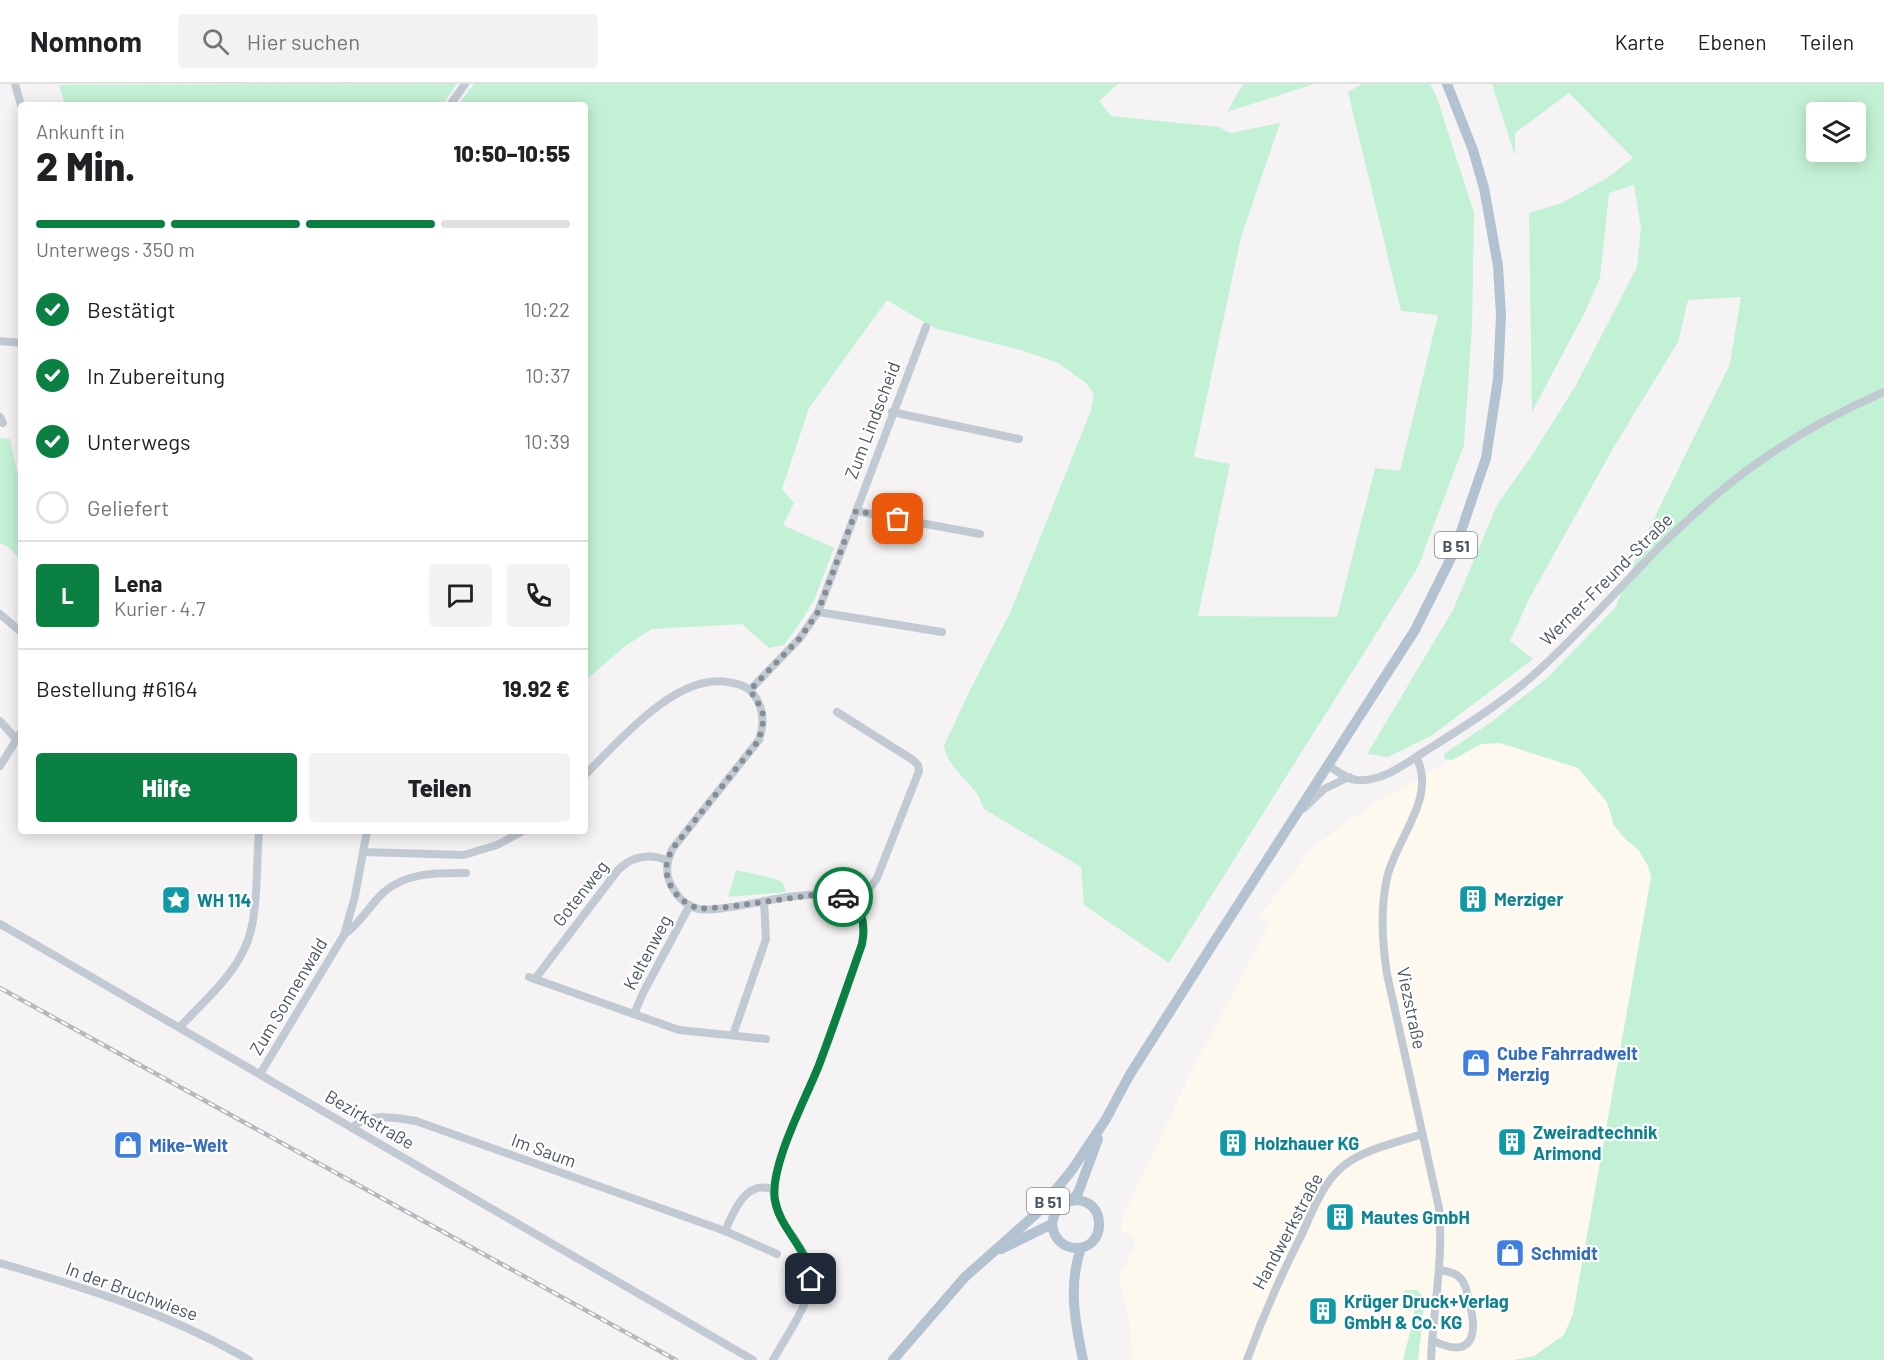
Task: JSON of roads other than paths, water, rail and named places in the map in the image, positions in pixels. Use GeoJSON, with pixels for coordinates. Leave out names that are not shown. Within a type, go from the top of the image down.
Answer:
{"type":"FeatureCollection","features":[{"type":"Feature","properties":{"kind":"main road","name":"B 51"},"geometry":{"type":"LineString","coordinates":[[893,1360],[974,1268],[1046,1202],[1072,1170],[1415,630],[1454,552],[1486,458],[1498,379],[1501,315],[1498,266],[1491,218],[1473,150],[1447,84]]}},
{"type":"Feature","properties":{"kind":"main road","name":"B 51"},"geometry":{"type":"LineString","coordinates":[[1071,1201],[1078,1193],[1106,1119]]}},
{"type":"Feature","properties":{"kind":"main road","name":"B 51"},"geometry":{"type":"LineString","coordinates":[[1088,1204],[1086,1197],[1091,1157]]}},
{"type":"Feature","properties":{"kind":"main road"},"geometry":{"type":"LineString","coordinates":[[1071,1201],[1088,1204],[1098,1215],[1099,1230],[1090,1243],[1081,1248],[1067,1247],[1058,1241],[1052,1229],[1056,1210],[1071,1201]]}},
{"type":"Feature","properties":{"kind":"main road","name":"B 51"},"geometry":{"type":"LineString","coordinates":[[974,1268],[999,1250],[1021,1239],[1052,1229]]}},
{"type":"Feature","properties":{"kind":"main road"},"geometry":{"type":"LineString","coordinates":[[1067,1247],[1073,1276],[1074,1308],[1083,1360]]}},
{"type":"Feature","properties":{"kind":"main road"},"geometry":{"type":"LineString","coordinates":[[1073,1276],[1081,1248]]}},
{"type":"Feature","properties":{"kind":"street"},"geometry":{"type":"LineString","coordinates":[[15,84],[20,102]]}},
{"type":"Feature","properties":{"kind":"street"},"geometry":{"type":"LineString","coordinates":[[452,102],[465,84]]}},
{"type":"Feature","properties":{"kind":"street","name":"Zum Lindscheid"},"geometry":{"type":"LineString","coordinates":[[750,690],[800,638],[818,612],[926,327]]}},
{"type":"Feature","properties":{"kind":"street"},"geometry":{"type":"LineString","coordinates":[[0,341],[18,343]]}},
{"type":"Feature","properties":{"kind":"street","name":"Werner-Freund-Straße"},"geometry":{"type":"LineString","coordinates":[[1329,766],[1358,780],[1378,777],[1394,771],[1491,708],[1538,671],[1673,534],[1740,476],[1765,457],[1815,426],[1884,392]]}},
{"type":"Feature","properties":{"kind":"street"},"geometry":{"type":"LineString","coordinates":[[892,412],[1019,439]]}},
{"type":"Feature","properties":{"kind":"street"},"geometry":{"type":"LineString","coordinates":[[856,511],[981,534]]}},
{"type":"Feature","properties":{"kind":"street"},"geometry":{"type":"LineString","coordinates":[[818,612],[942,632]]}},
{"type":"Feature","properties":{"kind":"street"},"geometry":{"type":"LineString","coordinates":[[0,614],[18,629]]}},
{"type":"Feature","properties":{"kind":"street"},"geometry":{"type":"LineString","coordinates":[[588,772],[632,729],[672,697],[700,685],[722,681],[750,690],[764,718],[759,740],[684,833],[667,860],[666,872],[671,887],[680,899],[698,909],[827,893],[854,903],[862,917],[864,926],[862,944],[818,1067],[787,1142],[774,1189],[778,1211],[785,1226],[806,1257],[811,1279],[806,1299],[773,1360]]}},
{"type":"Feature","properties":{"kind":"street"},"geometry":{"type":"LineString","coordinates":[[837,712],[913,760],[920,771],[877,878],[854,903]]}},
{"type":"Feature","properties":{"kind":"street"},"geometry":{"type":"LineString","coordinates":[[0,721],[18,735]]}},
{"type":"Feature","properties":{"kind":"street"},"geometry":{"type":"LineString","coordinates":[[0,766],[18,738]]}},
{"type":"Feature","properties":{"kind":"street","name":"Viezstraße"},"geometry":{"type":"LineString","coordinates":[[1416,757],[1421,774],[1420,800],[1412,821],[1400,840],[1387,875],[1382,911],[1387,974],[1439,1208],[1440,1270],[1431,1360]]}},
{"type":"Feature","properties":{"kind":"street","name":"Werner-Freund-Straße"},"geometry":{"type":"LineString","coordinates":[[1294,820],[1324,789],[1348,777]]}},
{"type":"Feature","properties":{"kind":"street"},"geometry":{"type":"LineString","coordinates":[[180,1028],[225,979],[246,946],[253,920],[259,834]]}},
{"type":"Feature","properties":{"kind":"street","name":"Zum Sonnenwald"},"geometry":{"type":"LineString","coordinates":[[260,1074],[344,935],[366,834]]}},
{"type":"Feature","properties":{"kind":"street"},"geometry":{"type":"LineString","coordinates":[[363,852],[464,855],[497,845],[517,834]]}},
{"type":"Feature","properties":{"kind":"street","name":"Gotenweg"},"geometry":{"type":"LineString","coordinates":[[593,1001],[532,978],[626,862],[637,857],[649,856],[667,860]]}},
{"type":"Feature","properties":{"kind":"street","name":"Zum Sonnenwald"},"geometry":{"type":"LineString","coordinates":[[344,935],[355,926],[384,892],[398,883],[410,877],[429,873],[466,873]]}},
{"type":"Feature","properties":{"kind":"street"},"geometry":{"type":"LineString","coordinates":[[733,1035],[766,939],[764,902]]}},
{"type":"Feature","properties":{"kind":"street","name":"Keltenweg"},"geometry":{"type":"LineString","coordinates":[[634,1014],[690,905]]}},
{"type":"Feature","properties":{"kind":"street","name":"Bezirkstraße"},"geometry":{"type":"LineString","coordinates":[[0,924],[753,1360]]}},
{"type":"Feature","properties":{"kind":"street","name":"Keltenweg"},"geometry":{"type":"LineString","coordinates":[[593,1001],[679,1030],[766,1040]]}},
{"type":"Feature","properties":{"kind":"street","name":"Im Saum"},"geometry":{"type":"LineString","coordinates":[[352,1128],[366,1119],[381,1117],[416,1121],[724,1231],[777,1254]]}},
{"type":"Feature","properties":{"kind":"street","name":"Handwerkstraße"},"geometry":{"type":"LineString","coordinates":[[1247,1360],[1268,1304],[1313,1210],[1323,1191],[1340,1168],[1358,1157],[1422,1134]]}},
{"type":"Feature","properties":{"kind":"street"},"geometry":{"type":"LineString","coordinates":[[724,1231],[749,1192],[762,1187],[774,1189]]}},
{"type":"Feature","properties":{"kind":"street","name":"In der Bruchwiese"},"geometry":{"type":"LineString","coordinates":[[0,1263],[147,1310],[216,1341],[249,1360]]}},
{"type":"Feature","properties":{"kind":"street"},"geometry":{"type":"LineString","coordinates":[[1432,1340],[1445,1347],[1462,1346],[1469,1342],[1474,1326],[1464,1283],[1451,1272],[1440,1270]]}},
{"type":"Feature","properties":{"kind":"railway"},"geometry":{"type":"LineString","coordinates":[[0,988],[676,1360]]}},
{"type":"Feature","properties":{"kind":"place","name":"Merziger"},"geometry":{"type":"Point","coordinates":[1473,899]}},
{"type":"Feature","properties":{"kind":"place","name":"WH 114"},"geometry":{"type":"Point","coordinates":[176,900]}},
{"type":"Feature","properties":{"kind":"place","name":"Cube Fahrradwelt Merzig"},"geometry":{"type":"Point","coordinates":[1476,1063]}},
{"type":"Feature","properties":{"kind":"place","name":"Zweiradtechnik Arimond"},"geometry":{"type":"Point","coordinates":[1512,1142]}},
{"type":"Feature","properties":{"kind":"place","name":"Holzhauer KG"},"geometry":{"type":"Point","coordinates":[1233,1143]}},
{"type":"Feature","properties":{"kind":"place","name":"Mike-Welt"},"geometry":{"type":"Point","coordinates":[128,1145]}},
{"type":"Feature","properties":{"kind":"place","name":"Mautes GmbH"},"geometry":{"type":"Point","coordinates":[1340,1217]}},
{"type":"Feature","properties":{"kind":"place","name":"Schmidt"},"geometry":{"type":"Point","coordinates":[1510,1253]}},
{"type":"Feature","properties":{"kind":"place","name":"Krüger Druck+Verlag GmbH & Co. KG"},"geometry":{"type":"Point","coordinates":[1323,1311]}}]}
